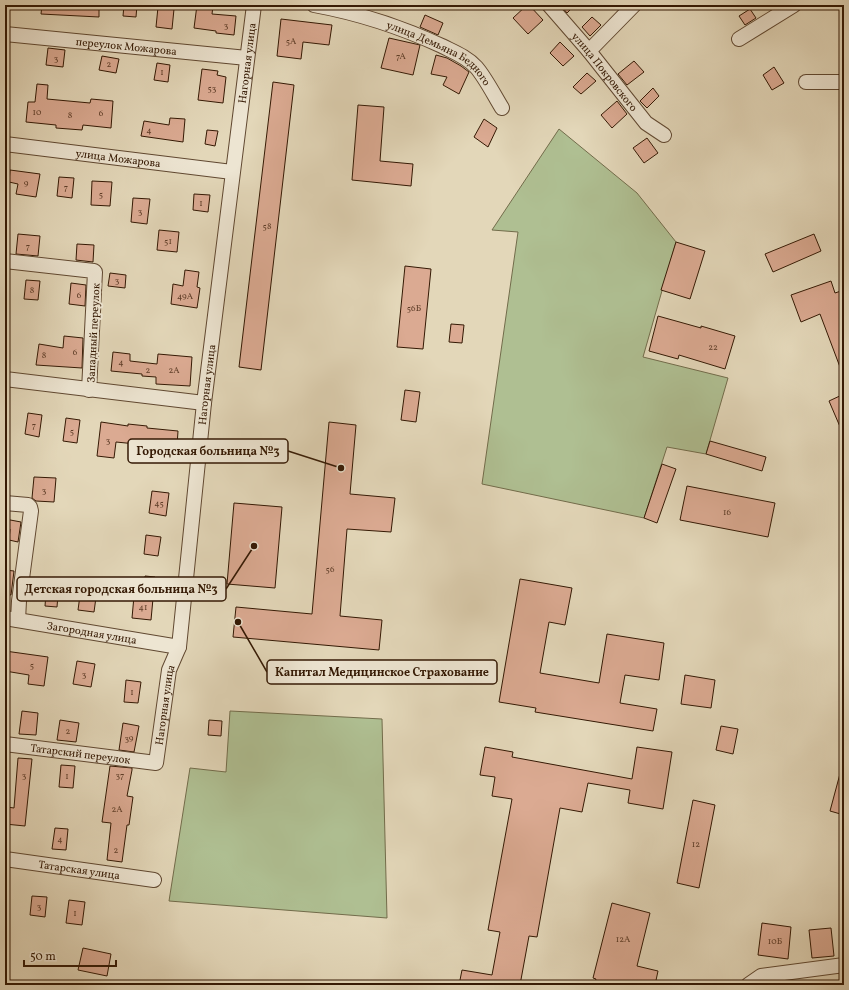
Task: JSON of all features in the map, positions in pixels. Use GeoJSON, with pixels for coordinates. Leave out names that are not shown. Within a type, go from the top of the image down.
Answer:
{"type":"FeatureCollection","features":[{"type":"Feature","properties":{"kind":"street","name":"Нагорная улица"},"geometry":{"type":"LineString","coordinates":[[156,763],[169,670],[179,647],[204,403],[254,5]]}},
{"type":"Feature","properties":{"kind":"street","name":"улица Демьяна Бедного"},"geometry":{"type":"LineString","coordinates":[[314,5],[336,9],[386,24],[426,39],[463,56],[476,67],[502,108]]}},
{"type":"Feature","properties":{"kind":"street","name":"улица Покровского"},"geometry":{"type":"LineString","coordinates":[[549,5],[589,51],[646,123],[664,135]]}},
{"type":"Feature","properties":{"kind":"street"},"geometry":{"type":"LineString","coordinates":[[589,51],[634,5]]}},
{"type":"Feature","properties":{"kind":"street"},"geometry":{"type":"LineString","coordinates":[[739,39],[794,5]]}},
{"type":"Feature","properties":{"kind":"street","name":"переулок Можарова"},"geometry":{"type":"LineString","coordinates":[[5,34],[247,58]]}},
{"type":"Feature","properties":{"kind":"street"},"geometry":{"type":"LineString","coordinates":[[806,82],[844,82]]}},
{"type":"Feature","properties":{"kind":"street","name":"улица Можарова"},"geometry":{"type":"LineString","coordinates":[[5,144],[232,172]]}},
{"type":"Feature","properties":{"kind":"street","name":"Западный переулок"},"geometry":{"type":"LineString","coordinates":[[5,261],[94,270],[89,390]]}},
{"type":"Feature","properties":{"kind":"street"},"geometry":{"type":"LineString","coordinates":[[5,379],[204,403]]}},
{"type":"Feature","properties":{"kind":"street"},"geometry":{"type":"LineString","coordinates":[[5,502],[28,505],[31,511],[19,601],[11,619]]}},
{"type":"Feature","properties":{"kind":"street","name":"Загородная улица"},"geometry":{"type":"LineString","coordinates":[[11,619],[179,647]]}},
{"type":"Feature","properties":{"kind":"street","name":"Татарский переулок"},"geometry":{"type":"LineString","coordinates":[[5,744],[156,763]]}},
{"type":"Feature","properties":{"kind":"street","name":"Татарская улица"},"geometry":{"type":"LineString","coordinates":[[5,859],[154,880]]}},
{"type":"Feature","properties":{"kind":"street"},"geometry":{"type":"LineString","coordinates":[[748,985],[761,976],[844,965]]}},
{"type":"Feature","properties":{"kind":"green space"},"geometry":{"type":"Polygon","coordinates":[[[559,129],[637,193],[676,242],[643,357],[728,378],[706,454],[667,447],[644,518],[482,484],[518,232],[492,230],[559,129]]]}},
{"type":"Feature","properties":{"kind":"green space"},"geometry":{"type":"Polygon","coordinates":[[[230,711],[382,719],[387,918],[169,901],[190,768],[226,772],[230,711]]]}},
{"type":"Feature","properties":{"kind":"building"},"geometry":{"type":"Polygon","coordinates":[[[42,5],[99,5],[99,17],[41,14],[42,5]]]}},
{"type":"Feature","properties":{"kind":"building"},"geometry":{"type":"Polygon","coordinates":[[[124,5],[137,5],[136,17],[123,16],[124,5]]]}},
{"type":"Feature","properties":{"kind":"building"},"geometry":{"type":"Polygon","coordinates":[[[197,5],[213,6],[212,14],[236,16],[234,35],[194,28],[197,5]]]}},
{"type":"Feature","properties":{"kind":"building"},"geometry":{"type":"Polygon","coordinates":[[[527,5],[529,5],[543,20],[528,34],[513,18],[527,5]]]}},
{"type":"Feature","properties":{"kind":"building"},"geometry":{"type":"Polygon","coordinates":[[[560,5],[575,5],[567,13],[560,5]]]}},
{"type":"Feature","properties":{"kind":"building"},"geometry":{"type":"Polygon","coordinates":[[[158,7],[174,9],[172,29],[156,27],[158,7]]]}},
{"type":"Feature","properties":{"kind":"building"},"geometry":{"type":"Polygon","coordinates":[[[750,9],[756,18],[745,25],[739,16],[750,9]]]}},
{"type":"Feature","properties":{"kind":"building"},"geometry":{"type":"Polygon","coordinates":[[[425,15],[443,23],[438,35],[420,27],[425,15]]]}},
{"type":"Feature","properties":{"kind":"building"},"geometry":{"type":"Polygon","coordinates":[[[592,17],[601,25],[590,36],[582,27],[592,17]]]}},
{"type":"Feature","properties":{"kind":"building"},"geometry":{"type":"Polygon","coordinates":[[[281,19],[332,25],[329,45],[303,42],[301,59],[277,56],[281,19]]]}},
{"type":"Feature","properties":{"kind":"building"},"geometry":{"type":"Polygon","coordinates":[[[389,38],[420,45],[413,75],[381,68],[389,38]]]}},
{"type":"Feature","properties":{"kind":"building"},"geometry":{"type":"Polygon","coordinates":[[[560,42],[574,56],[563,66],[550,53],[560,42]]]}},
{"type":"Feature","properties":{"kind":"building"},"geometry":{"type":"Polygon","coordinates":[[[48,48],[65,50],[63,67],[46,65],[48,48]]]}},
{"type":"Feature","properties":{"kind":"building"},"geometry":{"type":"Polygon","coordinates":[[[436,55],[447,58],[469,72],[459,94],[443,85],[447,77],[431,74],[436,55]]]}},
{"type":"Feature","properties":{"kind":"building"},"geometry":{"type":"Polygon","coordinates":[[[102,56],[119,59],[116,73],[99,70],[102,56]]]}},
{"type":"Feature","properties":{"kind":"building"},"geometry":{"type":"Polygon","coordinates":[[[634,61],[644,72],[627,85],[618,74],[634,61]]]}},
{"type":"Feature","properties":{"kind":"building"},"geometry":{"type":"Polygon","coordinates":[[[157,63],[170,65],[168,82],[154,80],[157,63]]]}},
{"type":"Feature","properties":{"kind":"building"},"geometry":{"type":"Polygon","coordinates":[[[774,67],[784,83],[772,90],[763,75],[774,67]]]}},
{"type":"Feature","properties":{"kind":"building"},"geometry":{"type":"Polygon","coordinates":[[[202,69],[218,71],[217,75],[226,77],[223,103],[198,100],[202,69]]]}},
{"type":"Feature","properties":{"kind":"building"},"geometry":{"type":"Polygon","coordinates":[[[587,73],[596,81],[581,94],[573,87],[587,73]]]}},
{"type":"Feature","properties":{"kind":"building"},"geometry":{"type":"Polygon","coordinates":[[[273,82],[294,85],[261,370],[239,367],[273,82]]]}},
{"type":"Feature","properties":{"kind":"building"},"geometry":{"type":"Polygon","coordinates":[[[37,84],[48,85],[47,99],[90,103],[91,99],[113,101],[111,128],[83,125],[82,130],[56,128],[56,125],[26,122],[28,102],[35,102],[37,84]]]}},
{"type":"Feature","properties":{"kind":"building"},"geometry":{"type":"Polygon","coordinates":[[[653,88],[659,96],[647,108],[640,101],[653,88]]]}},
{"type":"Feature","properties":{"kind":"building"},"geometry":{"type":"Polygon","coordinates":[[[617,101],[627,114],[612,128],[601,115],[617,101]]]}},
{"type":"Feature","properties":{"kind":"building"},"geometry":{"type":"Polygon","coordinates":[[[358,105],[384,107],[380,161],[413,164],[411,186],[352,180],[358,105]]]}},
{"type":"Feature","properties":{"kind":"building"},"geometry":{"type":"Polygon","coordinates":[[[170,118],[185,119],[183,142],[141,136],[144,121],[169,125],[170,118]]]}},
{"type":"Feature","properties":{"kind":"building"},"geometry":{"type":"Polygon","coordinates":[[[484,119],[497,128],[488,147],[474,137],[484,119]]]}},
{"type":"Feature","properties":{"kind":"building"},"geometry":{"type":"Polygon","coordinates":[[[207,130],[218,131],[215,146],[205,144],[207,130]]]}},
{"type":"Feature","properties":{"kind":"building"},"geometry":{"type":"Polygon","coordinates":[[[647,138],[658,153],[644,163],[633,148],[647,138]]]}},
{"type":"Feature","properties":{"kind":"building"},"geometry":{"type":"Polygon","coordinates":[[[10,170],[40,174],[36,197],[16,194],[18,184],[9,182],[10,170]]]}},
{"type":"Feature","properties":{"kind":"building"},"geometry":{"type":"Polygon","coordinates":[[[59,177],[74,178],[72,198],[57,196],[59,177]]]}},
{"type":"Feature","properties":{"kind":"building"},"geometry":{"type":"Polygon","coordinates":[[[92,181],[112,182],[110,206],[91,205],[92,181]]]}},
{"type":"Feature","properties":{"kind":"building"},"geometry":{"type":"Polygon","coordinates":[[[194,194],[210,195],[208,212],[193,210],[194,194]]]}},
{"type":"Feature","properties":{"kind":"building"},"geometry":{"type":"Polygon","coordinates":[[[133,198],[150,199],[147,224],[131,222],[133,198]]]}},
{"type":"Feature","properties":{"kind":"building"},"geometry":{"type":"Polygon","coordinates":[[[159,230],[179,232],[177,252],[157,250],[159,230]]]}},
{"type":"Feature","properties":{"kind":"building"},"geometry":{"type":"Polygon","coordinates":[[[18,234],[40,236],[38,256],[16,254],[18,234]]]}},
{"type":"Feature","properties":{"kind":"building"},"geometry":{"type":"Polygon","coordinates":[[[814,234],[821,251],[773,272],[765,254],[814,234]]]}},
{"type":"Feature","properties":{"kind":"building"},"geometry":{"type":"Polygon","coordinates":[[[676,242],[705,251],[690,299],[661,290],[676,242]]]}},
{"type":"Feature","properties":{"kind":"building"},"geometry":{"type":"Polygon","coordinates":[[[77,244],[94,245],[93,262],[76,260],[77,244]]]}},
{"type":"Feature","properties":{"kind":"building"},"geometry":{"type":"Polygon","coordinates":[[[405,266],[431,269],[423,349],[397,347],[405,266]]]}},
{"type":"Feature","properties":{"kind":"building"},"geometry":{"type":"Polygon","coordinates":[[[185,270],[199,272],[197,287],[200,288],[197,308],[171,304],[173,284],[183,286],[185,270]]]}},
{"type":"Feature","properties":{"kind":"building"},"geometry":{"type":"Polygon","coordinates":[[[110,273],[126,275],[125,288],[108,286],[110,273]]]}},
{"type":"Feature","properties":{"kind":"building"},"geometry":{"type":"Polygon","coordinates":[[[26,280],[40,281],[38,300],[24,299],[26,280]]]}},
{"type":"Feature","properties":{"kind":"building"},"geometry":{"type":"Polygon","coordinates":[[[831,281],[835,293],[844,290],[844,375],[820,314],[801,322],[791,295],[831,281]]]}},
{"type":"Feature","properties":{"kind":"building"},"geometry":{"type":"Polygon","coordinates":[[[71,283],[86,285],[85,306],[69,304],[71,283]]]}},
{"type":"Feature","properties":{"kind":"building"},"geometry":{"type":"Polygon","coordinates":[[[658,316],[735,336],[725,369],[679,355],[678,359],[649,351],[658,316]]]}},
{"type":"Feature","properties":{"kind":"building"},"geometry":{"type":"Polygon","coordinates":[[[451,324],[464,325],[462,343],[449,342],[451,324]]]}},
{"type":"Feature","properties":{"kind":"building"},"geometry":{"type":"Polygon","coordinates":[[[64,336],[83,338],[82,368],[36,365],[39,344],[63,348],[64,336]]]}},
{"type":"Feature","properties":{"kind":"building"},"geometry":{"type":"Polygon","coordinates":[[[113,352],[130,354],[130,361],[157,364],[158,354],[192,357],[190,386],[156,384],[156,377],[111,371],[113,352]]]}},
{"type":"Feature","properties":{"kind":"building"},"geometry":{"type":"Polygon","coordinates":[[[405,390],[420,392],[416,422],[401,420],[405,390]]]}},
{"type":"Feature","properties":{"kind":"building"},"geometry":{"type":"Polygon","coordinates":[[[844,394],[844,436],[829,401],[844,394]]]}},
{"type":"Feature","properties":{"kind":"building"},"geometry":{"type":"Polygon","coordinates":[[[28,413],[42,415],[39,437],[25,434],[28,413]]]}},
{"type":"Feature","properties":{"kind":"building"},"geometry":{"type":"Polygon","coordinates":[[[66,418],[80,420],[77,443],[63,441],[66,418]]]}},
{"type":"Feature","properties":{"kind":"building"},"geometry":{"type":"Polygon","coordinates":[[[101,422],[128,426],[128,424],[147,426],[147,428],[178,431],[176,461],[155,459],[156,446],[116,442],[114,458],[97,456],[101,422]]]}},
{"type":"Feature","properties":{"kind":"building"},"geometry":{"type":"Polygon","coordinates":[[[329,422],[356,425],[350,494],[395,498],[391,532],[347,529],[340,616],[382,620],[379,650],[233,637],[236,607],[312,614],[329,422]]]}},
{"type":"Feature","properties":{"kind":"building"},"geometry":{"type":"Polygon","coordinates":[[[710,441],[766,457],[762,471],[706,454],[710,441]]]}},
{"type":"Feature","properties":{"kind":"building"},"geometry":{"type":"Polygon","coordinates":[[[662,464],[676,469],[657,523],[644,518],[662,464]]]}},
{"type":"Feature","properties":{"kind":"building"},"geometry":{"type":"Polygon","coordinates":[[[34,477],[56,478],[54,502],[36,501],[32,498],[34,477]]]}},
{"type":"Feature","properties":{"kind":"building"},"geometry":{"type":"Polygon","coordinates":[[[687,486],[775,503],[768,537],[680,520],[687,486]]]}},
{"type":"Feature","properties":{"kind":"building"},"geometry":{"type":"Polygon","coordinates":[[[152,491],[169,493],[166,516],[149,513],[152,491]]]}},
{"type":"Feature","properties":{"kind":"building"},"geometry":{"type":"Polygon","coordinates":[[[234,503],[282,507],[275,588],[227,584],[234,503]]]}},
{"type":"Feature","properties":{"kind":"building"},"geometry":{"type":"Polygon","coordinates":[[[5,519],[21,522],[18,542],[9,540],[10,529],[5,529],[5,519]]]}},
{"type":"Feature","properties":{"kind":"building"},"geometry":{"type":"Polygon","coordinates":[[[146,535],[161,537],[158,556],[144,554],[146,535]]]}},
{"type":"Feature","properties":{"kind":"building"},"geometry":{"type":"Polygon","coordinates":[[[5,570],[14,571],[11,595],[5,594],[5,570]]]}},
{"type":"Feature","properties":{"kind":"building"},"geometry":{"type":"Polygon","coordinates":[[[145,576],[155,577],[151,620],[132,618],[134,596],[143,596],[145,576]]]}},
{"type":"Feature","properties":{"kind":"building"},"geometry":{"type":"Polygon","coordinates":[[[520,579],[572,588],[565,625],[549,622],[540,673],[599,683],[607,634],[664,643],[659,680],[625,675],[620,703],[657,709],[653,731],[535,712],[536,708],[499,702],[520,579]]]}},
{"type":"Feature","properties":{"kind":"building"},"geometry":{"type":"Polygon","coordinates":[[[47,581],[59,583],[57,607],[45,606],[47,581]]]}},
{"type":"Feature","properties":{"kind":"building"},"geometry":{"type":"Polygon","coordinates":[[[81,588],[97,590],[94,612],[78,610],[81,588]]]}},
{"type":"Feature","properties":{"kind":"building"},"geometry":{"type":"Polygon","coordinates":[[[5,651],[48,657],[44,686],[28,684],[29,675],[5,671],[5,651]]]}},
{"type":"Feature","properties":{"kind":"building"},"geometry":{"type":"Polygon","coordinates":[[[77,661],[95,664],[91,687],[73,684],[77,661]]]}},
{"type":"Feature","properties":{"kind":"building"},"geometry":{"type":"Polygon","coordinates":[[[685,675],[715,680],[711,708],[681,704],[685,675]]]}},
{"type":"Feature","properties":{"kind":"building"},"geometry":{"type":"Polygon","coordinates":[[[126,680],[141,682],[138,703],[124,702],[126,680]]]}},
{"type":"Feature","properties":{"kind":"building"},"geometry":{"type":"Polygon","coordinates":[[[22,711],[38,713],[36,735],[19,734],[22,711]]]}},
{"type":"Feature","properties":{"kind":"building"},"geometry":{"type":"Polygon","coordinates":[[[60,720],[79,723],[76,742],[57,740],[60,720]]]}},
{"type":"Feature","properties":{"kind":"building"},"geometry":{"type":"Polygon","coordinates":[[[209,720],[222,721],[221,736],[208,735],[209,720]]]}},
{"type":"Feature","properties":{"kind":"building"},"geometry":{"type":"Polygon","coordinates":[[[123,723],[139,726],[134,752],[119,750],[123,723]]]}},
{"type":"Feature","properties":{"kind":"building"},"geometry":{"type":"Polygon","coordinates":[[[721,726],[738,729],[733,754],[716,750],[721,726]]]}},
{"type":"Feature","properties":{"kind":"building"},"geometry":{"type":"Polygon","coordinates":[[[485,747],[513,752],[512,757],[632,779],[637,747],[672,752],[663,809],[628,803],[630,790],[588,783],[582,812],[560,808],[537,937],[529,936],[520,985],[459,985],[462,970],[492,975],[500,932],[488,930],[512,799],[492,796],[495,777],[480,775],[485,747]]]}},
{"type":"Feature","properties":{"kind":"building"},"geometry":{"type":"Polygon","coordinates":[[[18,758],[32,759],[25,826],[5,824],[7,807],[14,808],[18,758]]]}},
{"type":"Feature","properties":{"kind":"building"},"geometry":{"type":"Polygon","coordinates":[[[61,765],[75,766],[73,788],[59,787],[61,765]]]}},
{"type":"Feature","properties":{"kind":"building"},"geometry":{"type":"Polygon","coordinates":[[[110,766],[132,768],[127,796],[133,797],[129,825],[127,825],[122,862],[107,860],[111,823],[102,822],[110,766]]]}},
{"type":"Feature","properties":{"kind":"building"},"geometry":{"type":"Polygon","coordinates":[[[841,770],[844,771],[844,815],[830,811],[841,770]]]}},
{"type":"Feature","properties":{"kind":"building"},"geometry":{"type":"Polygon","coordinates":[[[693,800],[715,805],[699,888],[677,883],[693,800]]]}},
{"type":"Feature","properties":{"kind":"building"},"geometry":{"type":"Polygon","coordinates":[[[55,828],[68,829],[66,850],[52,849],[55,828]]]}},
{"type":"Feature","properties":{"kind":"building"},"geometry":{"type":"Polygon","coordinates":[[[32,896],[47,897],[45,917],[30,915],[32,896]]]}},
{"type":"Feature","properties":{"kind":"building"},"geometry":{"type":"Polygon","coordinates":[[[69,900],[85,902],[82,925],[66,923],[69,900]]]}},
{"type":"Feature","properties":{"kind":"building"},"geometry":{"type":"Polygon","coordinates":[[[612,903],[650,913],[637,966],[658,971],[655,985],[594,985],[596,979],[593,978],[612,903]]]}},
{"type":"Feature","properties":{"kind":"building"},"geometry":{"type":"Polygon","coordinates":[[[762,923],[791,927],[788,959],[758,955],[762,923]]]}},
{"type":"Feature","properties":{"kind":"building"},"geometry":{"type":"Polygon","coordinates":[[[831,928],[834,956],[812,958],[809,930],[831,928]]]}},
{"type":"Feature","properties":{"kind":"building"},"geometry":{"type":"Polygon","coordinates":[[[83,948],[111,954],[107,976],[78,970],[83,948]]]}},
{"type":"Feature","properties":{"kind":"place","name":"Городская больница №3"},"geometry":{"type":"Point","coordinates":[341,468]}},
{"type":"Feature","properties":{"kind":"place","name":"Детская городская больница №3"},"geometry":{"type":"Point","coordinates":[254,546]}},
{"type":"Feature","properties":{"kind":"place","name":"Капитал Медицинское Страхование"},"geometry":{"type":"Point","coordinates":[238,622]}}]}
